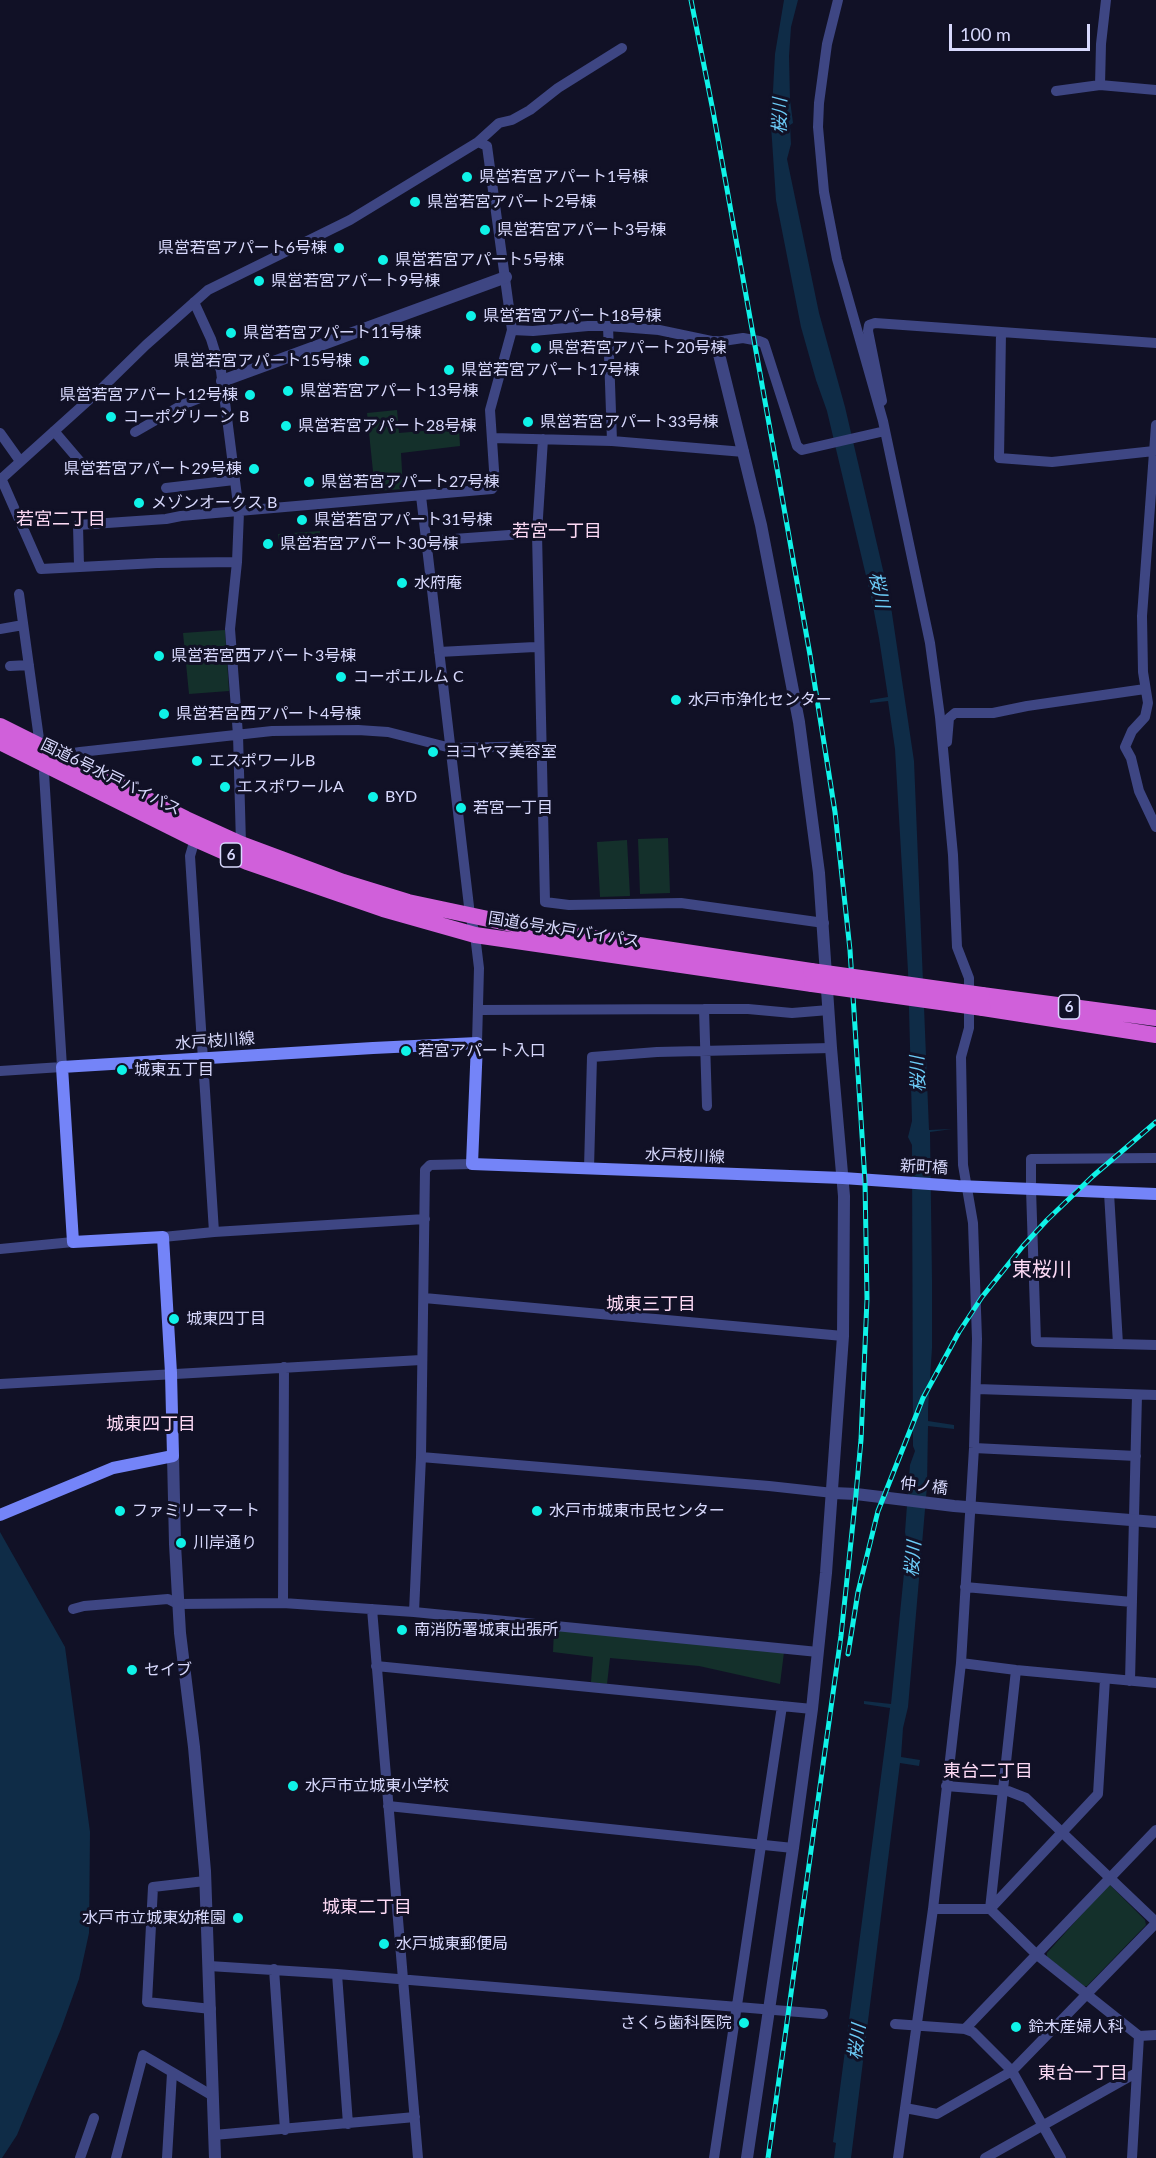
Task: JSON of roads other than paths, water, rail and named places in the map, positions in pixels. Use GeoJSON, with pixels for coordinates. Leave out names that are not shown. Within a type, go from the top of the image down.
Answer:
{"type":"FeatureCollection","features":[{"type":"Feature","properties":{"kind":"highway","name":"国道6号水戸バイパス"},"geometry":{"type":"LineString","coordinates":[[0,726],[44,754],[195,839],[247,862],[339,896],[475,935],[982,1001],[1156,1018]]}},
{"type":"Feature","properties":{"kind":"highway","name":"国道6号水戸バイパス"},"geometry":{"type":"LineString","coordinates":[[0,742],[68,760],[241,844],[343,882],[408,902],[540,930],[812,978]]}},
{"type":"Feature","properties":{"kind":"highway","name":"国道6号水戸バイパス"},"geometry":{"type":"LineString","coordinates":[[982,1001],[1156,1035]]}},
{"type":"Feature","properties":{"kind":"main road","name":"水戸枝川線"},"geometry":{"type":"LineString","coordinates":[[62,1067],[477,1043]]}},
{"type":"Feature","properties":{"kind":"main road"},"geometry":{"type":"LineString","coordinates":[[472,1164],[477,1043]]}},
{"type":"Feature","properties":{"kind":"main road"},"geometry":{"type":"LineString","coordinates":[[0,1515],[113,1468],[173,1456],[163,1237],[73,1242],[62,1067]]}},
{"type":"Feature","properties":{"kind":"main road","name":"水戸枝川線"},"geometry":{"type":"LineString","coordinates":[[472,1164],[843,1178],[888,1182]]}},
{"type":"Feature","properties":{"kind":"main road","name":"新町橋"},"geometry":{"type":"LineString","coordinates":[[888,1182],[962,1186]]}},
{"type":"Feature","properties":{"kind":"main road"},"geometry":{"type":"LineString","coordinates":[[962,1186],[1156,1194]]}},
{"type":"Feature","properties":{"kind":"street"},"geometry":{"type":"LineString","coordinates":[[838,0],[827,44],[820,93],[818,127],[824,192],[837,259],[882,428],[930,643],[953,855],[957,947],[969,978],[969,1028],[961,1057],[962,1186],[973,1223],[977,1389],[974,1448],[961,1663],[933,1909],[898,2158]]}},
{"type":"Feature","properties":{"kind":"street"},"geometry":{"type":"LineString","coordinates":[[1100,85],[1101,44],[1106,0]]}},
{"type":"Feature","properties":{"kind":"street"},"geometry":{"type":"LineString","coordinates":[[237,562],[41,569],[1,479],[208,290],[350,220],[477,142],[498,123],[512,120],[530,110],[558,88],[622,48]]}},
{"type":"Feature","properties":{"kind":"street"},"geometry":{"type":"LineString","coordinates":[[1056,91],[1100,85],[1156,90]]}},
{"type":"Feature","properties":{"kind":"street"},"geometry":{"type":"LineString","coordinates":[[79,566],[78,525],[492,489],[495,485],[490,410],[512,330],[487,146],[477,142]]}},
{"type":"Feature","properties":{"kind":"street"},"geometry":{"type":"LineString","coordinates":[[135,432],[222,385],[506,277]]}},
{"type":"Feature","properties":{"kind":"street"},"geometry":{"type":"LineString","coordinates":[[194,302],[211,339],[222,385],[239,512],[237,562],[230,629],[238,735],[241,844]]}},
{"type":"Feature","properties":{"kind":"street"},"geometry":{"type":"LineString","coordinates":[[882,428],[881,390],[868,331],[869,325],[874,323],[1156,344]]}},
{"type":"Feature","properties":{"kind":"street"},"geometry":{"type":"LineString","coordinates":[[512,330],[533,331],[608,326],[659,330],[716,342],[744,338],[764,344],[797,446],[802,450],[882,428]]}},
{"type":"Feature","properties":{"kind":"street"},"geometry":{"type":"LineString","coordinates":[[608,326],[612,441]]}},
{"type":"Feature","properties":{"kind":"street"},"geometry":{"type":"LineString","coordinates":[[1001,333],[999,458],[1052,462],[1154,451]]}},
{"type":"Feature","properties":{"kind":"street"},"geometry":{"type":"LineString","coordinates":[[716,342],[761,525],[799,722],[824,923],[828,1010],[843,1178],[845,1276],[833,1493],[812,1708],[747,2158]]}},
{"type":"Feature","properties":{"kind":"street"},"geometry":{"type":"LineString","coordinates":[[1156,425],[1142,616],[1143,672],[1148,703],[1145,717],[1132,731],[1125,747],[1131,758],[1139,791],[1156,828]]}},
{"type":"Feature","properties":{"kind":"street"},"geometry":{"type":"LineString","coordinates":[[54,431],[83,465]]}},
{"type":"Feature","properties":{"kind":"street"},"geometry":{"type":"LineString","coordinates":[[0,433],[20,461]]}},
{"type":"Feature","properties":{"kind":"street"},"geometry":{"type":"LineString","coordinates":[[492,438],[612,441],[744,453]]}},
{"type":"Feature","properties":{"kind":"street"},"geometry":{"type":"LineString","coordinates":[[543,439],[537,532],[545,902],[569,905],[681,903],[824,923]]}},
{"type":"Feature","properties":{"kind":"street"},"geometry":{"type":"LineString","coordinates":[[166,488],[234,480]]}},
{"type":"Feature","properties":{"kind":"street"},"geometry":{"type":"LineString","coordinates":[[421,496],[470,915],[479,968],[477,1043]]}},
{"type":"Feature","properties":{"kind":"street"},"geometry":{"type":"LineString","coordinates":[[426,541],[537,532]]}},
{"type":"Feature","properties":{"kind":"street"},"geometry":{"type":"LineString","coordinates":[[0,1071],[62,1067],[44,754],[18,594]]}},
{"type":"Feature","properties":{"kind":"street"},"geometry":{"type":"LineString","coordinates":[[0,629],[23,625]]}},
{"type":"Feature","properties":{"kind":"street"},"geometry":{"type":"LineString","coordinates":[[439,652],[535,647]]}},
{"type":"Feature","properties":{"kind":"street"},"geometry":{"type":"LineString","coordinates":[[10,666],[29,665]]}},
{"type":"Feature","properties":{"kind":"street"},"geometry":{"type":"LineString","coordinates":[[944,757],[949,718],[955,713],[993,713],[1145,689]]}},
{"type":"Feature","properties":{"kind":"street"},"geometry":{"type":"LineString","coordinates":[[68,760],[74,753],[80,752],[272,731],[358,730],[411,737],[451,748],[542,746]]}},
{"type":"Feature","properties":{"kind":"street"},"geometry":{"type":"LineString","coordinates":[[195,839],[189,856],[214,1232]]}},
{"type":"Feature","properties":{"kind":"street"},"geometry":{"type":"LineString","coordinates":[[704,1009],[707,1106]]}},
{"type":"Feature","properties":{"kind":"street"},"geometry":{"type":"LineString","coordinates":[[479,1011],[748,1009],[792,1013],[828,1010]]}},
{"type":"Feature","properties":{"kind":"street"},"geometry":{"type":"LineString","coordinates":[[590,1168],[592,1057],[831,1048]]}},
{"type":"Feature","properties":{"kind":"street"},"geometry":{"type":"LineString","coordinates":[[1156,1158],[1031,1159],[1036,1342],[1156,1345]]}},
{"type":"Feature","properties":{"kind":"street"},"geometry":{"type":"LineString","coordinates":[[414,1612],[421,1457],[425,1170],[429,1164],[472,1164]]}},
{"type":"Feature","properties":{"kind":"street"},"geometry":{"type":"LineString","coordinates":[[1109,1193],[1118,1344]]}},
{"type":"Feature","properties":{"kind":"street"},"geometry":{"type":"LineString","coordinates":[[163,1237],[424,1219]]}},
{"type":"Feature","properties":{"kind":"street"},"geometry":{"type":"LineString","coordinates":[[0,1249],[73,1242]]}},
{"type":"Feature","properties":{"kind":"street"},"geometry":{"type":"LineString","coordinates":[[424,1298],[843,1336]]}},
{"type":"Feature","properties":{"kind":"street"},"geometry":{"type":"LineString","coordinates":[[0,1384],[421,1360]]}},
{"type":"Feature","properties":{"kind":"street"},"geometry":{"type":"LineString","coordinates":[[283,1604],[284,1367]]}},
{"type":"Feature","properties":{"kind":"street"},"geometry":{"type":"LineString","coordinates":[[977,1389],[1156,1395]]}},
{"type":"Feature","properties":{"kind":"street"},"geometry":{"type":"LineString","coordinates":[[1130,1681],[1137,1395]]}},
{"type":"Feature","properties":{"kind":"street"},"geometry":{"type":"LineString","coordinates":[[974,1448],[1136,1456]]}},
{"type":"Feature","properties":{"kind":"street"},"geometry":{"type":"LineString","coordinates":[[173,1456],[178,1604],[194,1747],[205,1881],[215,2158]]}},
{"type":"Feature","properties":{"kind":"street"},"geometry":{"type":"LineString","coordinates":[[421,1457],[833,1493]]}},
{"type":"Feature","properties":{"kind":"street","name":"仲ノ橋"},"geometry":{"type":"LineString","coordinates":[[833,1493],[954,1506],[1156,1522]]}},
{"type":"Feature","properties":{"kind":"street"},"geometry":{"type":"LineString","coordinates":[[964,1587],[1132,1602]]}},
{"type":"Feature","properties":{"kind":"street"},"geometry":{"type":"LineString","coordinates":[[73,1609],[84,1606],[168,1599],[178,1604],[283,1604],[372,1609],[677,1636],[818,1652]]}},
{"type":"Feature","properties":{"kind":"street"},"geometry":{"type":"LineString","coordinates":[[372,1609],[418,2158]]}},
{"type":"Feature","properties":{"kind":"street"},"geometry":{"type":"LineString","coordinates":[[961,1663],[1156,1683]]}},
{"type":"Feature","properties":{"kind":"street"},"geometry":{"type":"LineString","coordinates":[[376,1666],[812,1708]]}},
{"type":"Feature","properties":{"kind":"street"},"geometry":{"type":"LineString","coordinates":[[990,1909],[1016,1670]]}},
{"type":"Feature","properties":{"kind":"street"},"geometry":{"type":"LineString","coordinates":[[990,1909],[1098,1794],[1105,1679]]}},
{"type":"Feature","properties":{"kind":"street"},"geometry":{"type":"LineString","coordinates":[[714,2158],[782,1706]]}},
{"type":"Feature","properties":{"kind":"street"},"geometry":{"type":"LineString","coordinates":[[905,2108],[937,2114],[1012,2071],[1088,1995],[1156,1922],[1026,1798],[1008,1791],[946,1786]]}},
{"type":"Feature","properties":{"kind":"street"},"geometry":{"type":"LineString","coordinates":[[388,1806],[793,1848]]}},
{"type":"Feature","properties":{"kind":"street"},"geometry":{"type":"LineString","coordinates":[[965,2029],[1156,1830]]}},
{"type":"Feature","properties":{"kind":"street"},"geometry":{"type":"LineString","coordinates":[[205,1881],[153,1887],[147,2002],[211,2009]]}},
{"type":"Feature","properties":{"kind":"street"},"geometry":{"type":"LineString","coordinates":[[933,1909],[990,1909],[1036,1954],[1139,2036],[1156,2035]]}},
{"type":"Feature","properties":{"kind":"street"},"geometry":{"type":"LineString","coordinates":[[209,1966],[402,1979],[823,2014]]}},
{"type":"Feature","properties":{"kind":"street"},"geometry":{"type":"LineString","coordinates":[[274,1969],[285,2130]]}},
{"type":"Feature","properties":{"kind":"street"},"geometry":{"type":"LineString","coordinates":[[337,1974],[348,2124]]}},
{"type":"Feature","properties":{"kind":"street"},"geometry":{"type":"LineString","coordinates":[[895,2024],[965,2029],[973,2032],[1012,2071],[1060,2158]]}},
{"type":"Feature","properties":{"kind":"street"},"geometry":{"type":"LineString","coordinates":[[1132,2158],[1139,2036]]}},
{"type":"Feature","properties":{"kind":"street"},"geometry":{"type":"LineString","coordinates":[[116,2158],[143,2055],[213,2096]]}},
{"type":"Feature","properties":{"kind":"street"},"geometry":{"type":"LineString","coordinates":[[167,2158],[172,2073]]}},
{"type":"Feature","properties":{"kind":"street"},"geometry":{"type":"LineString","coordinates":[[985,2158],[1136,2073]]}},
{"type":"Feature","properties":{"kind":"street"},"geometry":{"type":"LineString","coordinates":[[214,2135],[415,2117]]}},
{"type":"Feature","properties":{"kind":"street"},"geometry":{"type":"LineString","coordinates":[[80,2158],[94,2118]]}},
{"type":"Feature","properties":{"kind":"water","name":"桜川"},"geometry":{"type":"Polygon","coordinates":[[[784,0],[798,0],[791,27],[789,56],[793,123],[790,125],[791,144],[787,159],[819,313],[845,407],[890,600],[914,761],[929,1130],[952,1129],[930,1132],[932,1348],[928,1421],[954,1425],[954,1429],[928,1426],[927,1486],[908,1707],[903,1728],[901,1757],[920,1760],[919,1766],[900,1763],[851,2158],[834,2158],[836,2143],[833,2142],[890,1708],[864,1704],[864,1701],[891,1704],[907,1543],[905,1532],[910,1465],[915,1451],[913,1446],[912,1145],[908,1137],[912,1121],[908,971],[895,749],[888,701],[870,703],[870,700],[888,697],[879,638],[827,411],[801,327],[776,200],[770,110],[772,109],[775,54],[784,0]]]}},
{"type":"Feature","properties":{"kind":"water"},"geometry":{"type":"Polygon","coordinates":[[[0,1532],[65,1647],[90,1832],[89,1933],[79,1979],[17,2135],[2,2158],[0,2158],[0,1532]]]}},
{"type":"Feature","properties":{"kind":"railway"},"geometry":{"type":"LineString","coordinates":[[691,0],[773,446],[835,812],[850,950],[865,1181],[867,1299],[861,1440],[856,1494],[841,1636],[768,2158]]}},
{"type":"Feature","properties":{"kind":"railway"},"geometry":{"type":"LineString","coordinates":[[848,1654],[858,1592],[878,1511],[923,1398],[959,1332],[982,1297],[1047,1220],[1093,1176],[1156,1122]]}},
{"type":"Feature","properties":{"kind":"place","name":"県営若宮アパート1号棟"},"geometry":{"type":"Point","coordinates":[467,177]}},
{"type":"Feature","properties":{"kind":"place","name":"県営若宮アパート2号棟"},"geometry":{"type":"Point","coordinates":[415,202]}},
{"type":"Feature","properties":{"kind":"place","name":"県営若宮アパート3号棟"},"geometry":{"type":"Point","coordinates":[485,230]}},
{"type":"Feature","properties":{"kind":"place","name":"県営若宮アパート6号棟"},"geometry":{"type":"Point","coordinates":[339,248]}},
{"type":"Feature","properties":{"kind":"place","name":"県営若宮アパート5号棟"},"geometry":{"type":"Point","coordinates":[383,260]}},
{"type":"Feature","properties":{"kind":"place","name":"県営若宮アパート9号棟"},"geometry":{"type":"Point","coordinates":[259,281]}},
{"type":"Feature","properties":{"kind":"place","name":"県営若宮アパート18号棟"},"geometry":{"type":"Point","coordinates":[471,316]}},
{"type":"Feature","properties":{"kind":"place","name":"県営若宮アパート11号棟"},"geometry":{"type":"Point","coordinates":[231,333]}},
{"type":"Feature","properties":{"kind":"place","name":"県営若宮アパート20号棟"},"geometry":{"type":"Point","coordinates":[536,348]}},
{"type":"Feature","properties":{"kind":"place","name":"県営若宮アパート15号棟"},"geometry":{"type":"Point","coordinates":[364,361]}},
{"type":"Feature","properties":{"kind":"place","name":"県営若宮アパート17号棟"},"geometry":{"type":"Point","coordinates":[449,370]}},
{"type":"Feature","properties":{"kind":"place","name":"県営若宮アパート13号棟"},"geometry":{"type":"Point","coordinates":[288,391]}},
{"type":"Feature","properties":{"kind":"place","name":"県営若宮アパート12号棟"},"geometry":{"type":"Point","coordinates":[250,395]}},
{"type":"Feature","properties":{"kind":"place","name":"コーポグリーン B"},"geometry":{"type":"Point","coordinates":[111,417]}},
{"type":"Feature","properties":{"kind":"place","name":"県営若宮アパート33号棟"},"geometry":{"type":"Point","coordinates":[528,422]}},
{"type":"Feature","properties":{"kind":"place","name":"県営若宮アパート28号棟"},"geometry":{"type":"Point","coordinates":[286,426]}},
{"type":"Feature","properties":{"kind":"place","name":"県営若宮アパート29号棟"},"geometry":{"type":"Point","coordinates":[254,469]}},
{"type":"Feature","properties":{"kind":"place","name":"県営若宮アパート27号棟"},"geometry":{"type":"Point","coordinates":[309,482]}},
{"type":"Feature","properties":{"kind":"place","name":"メゾンオークス B"},"geometry":{"type":"Point","coordinates":[139,503]}},
{"type":"Feature","properties":{"kind":"place","name":"県営若宮アパート31号棟"},"geometry":{"type":"Point","coordinates":[302,520]}},
{"type":"Feature","properties":{"kind":"place","name":"県営若宮アパート30号棟"},"geometry":{"type":"Point","coordinates":[268,544]}},
{"type":"Feature","properties":{"kind":"place","name":"水府庵"},"geometry":{"type":"Point","coordinates":[402,583]}},
{"type":"Feature","properties":{"kind":"place","name":"県営若宮西アパート3号棟"},"geometry":{"type":"Point","coordinates":[159,656]}},
{"type":"Feature","properties":{"kind":"place","name":"コーポエルム C"},"geometry":{"type":"Point","coordinates":[341,677]}},
{"type":"Feature","properties":{"kind":"place","name":"水戸市浄化センター"},"geometry":{"type":"Point","coordinates":[676,700]}},
{"type":"Feature","properties":{"kind":"place","name":"県営若宮西アパート4号棟"},"geometry":{"type":"Point","coordinates":[164,714]}},
{"type":"Feature","properties":{"kind":"place","name":"ヨコヤマ美容室"},"geometry":{"type":"Point","coordinates":[433,752]}},
{"type":"Feature","properties":{"kind":"place","name":"エスポワールB"},"geometry":{"type":"Point","coordinates":[197,761]}},
{"type":"Feature","properties":{"kind":"place","name":"エスポワールA"},"geometry":{"type":"Point","coordinates":[225,787]}},
{"type":"Feature","properties":{"kind":"place","name":"BYD"},"geometry":{"type":"Point","coordinates":[373,797]}},
{"type":"Feature","properties":{"kind":"place","name":"若宮一丁目"},"geometry":{"type":"Point","coordinates":[461,808]}},
{"type":"Feature","properties":{"kind":"place","name":"若宮アパート入口"},"geometry":{"type":"Point","coordinates":[406,1051]}},
{"type":"Feature","properties":{"kind":"place","name":"城東五丁目"},"geometry":{"type":"Point","coordinates":[122,1070]}},
{"type":"Feature","properties":{"kind":"place","name":"城東四丁目"},"geometry":{"type":"Point","coordinates":[174,1319]}},
{"type":"Feature","properties":{"kind":"place","name":"ファミリーマート"},"geometry":{"type":"Point","coordinates":[120,1511]}},
{"type":"Feature","properties":{"kind":"place","name":"水戸市城東市民センター"},"geometry":{"type":"Point","coordinates":[537,1511]}},
{"type":"Feature","properties":{"kind":"place","name":"川岸通り"},"geometry":{"type":"Point","coordinates":[181,1543]}},
{"type":"Feature","properties":{"kind":"place","name":"南消防署城東出張所"},"geometry":{"type":"Point","coordinates":[402,1630]}},
{"type":"Feature","properties":{"kind":"place","name":"セイブ"},"geometry":{"type":"Point","coordinates":[132,1670]}},
{"type":"Feature","properties":{"kind":"place","name":"水戸市立城東小学校"},"geometry":{"type":"Point","coordinates":[293,1786]}},
{"type":"Feature","properties":{"kind":"place","name":"水戸市立城東幼稚園"},"geometry":{"type":"Point","coordinates":[238,1918]}},
{"type":"Feature","properties":{"kind":"place","name":"水戸城東郵便局"},"geometry":{"type":"Point","coordinates":[384,1944]}},
{"type":"Feature","properties":{"kind":"place","name":"さくら歯科医院"},"geometry":{"type":"Point","coordinates":[744,2023]}},
{"type":"Feature","properties":{"kind":"place","name":"鈴木産婦人科"},"geometry":{"type":"Point","coordinates":[1016,2027]}},
{"type":"Feature","properties":{"kind":"district","name":"若宮二丁目"},"geometry":{"type":"Point","coordinates":[61,519]}},
{"type":"Feature","properties":{"kind":"district","name":"若宮一丁目"},"geometry":{"type":"Point","coordinates":[557,531]}},
{"type":"Feature","properties":{"kind":"district","name":"東桜川"},"geometry":{"type":"Point","coordinates":[1042,1270]}},
{"type":"Feature","properties":{"kind":"district","name":"城東三丁目"},"geometry":{"type":"Point","coordinates":[651,1304]}},
{"type":"Feature","properties":{"kind":"district","name":"城東四丁目"},"geometry":{"type":"Point","coordinates":[151,1424]}},
{"type":"Feature","properties":{"kind":"district","name":"東台二丁目"},"geometry":{"type":"Point","coordinates":[988,1771]}},
{"type":"Feature","properties":{"kind":"district","name":"城東二丁目"},"geometry":{"type":"Point","coordinates":[367,1907]}},
{"type":"Feature","properties":{"kind":"district","name":"東台一丁目"},"geometry":{"type":"Point","coordinates":[1083,2073]}}]}
